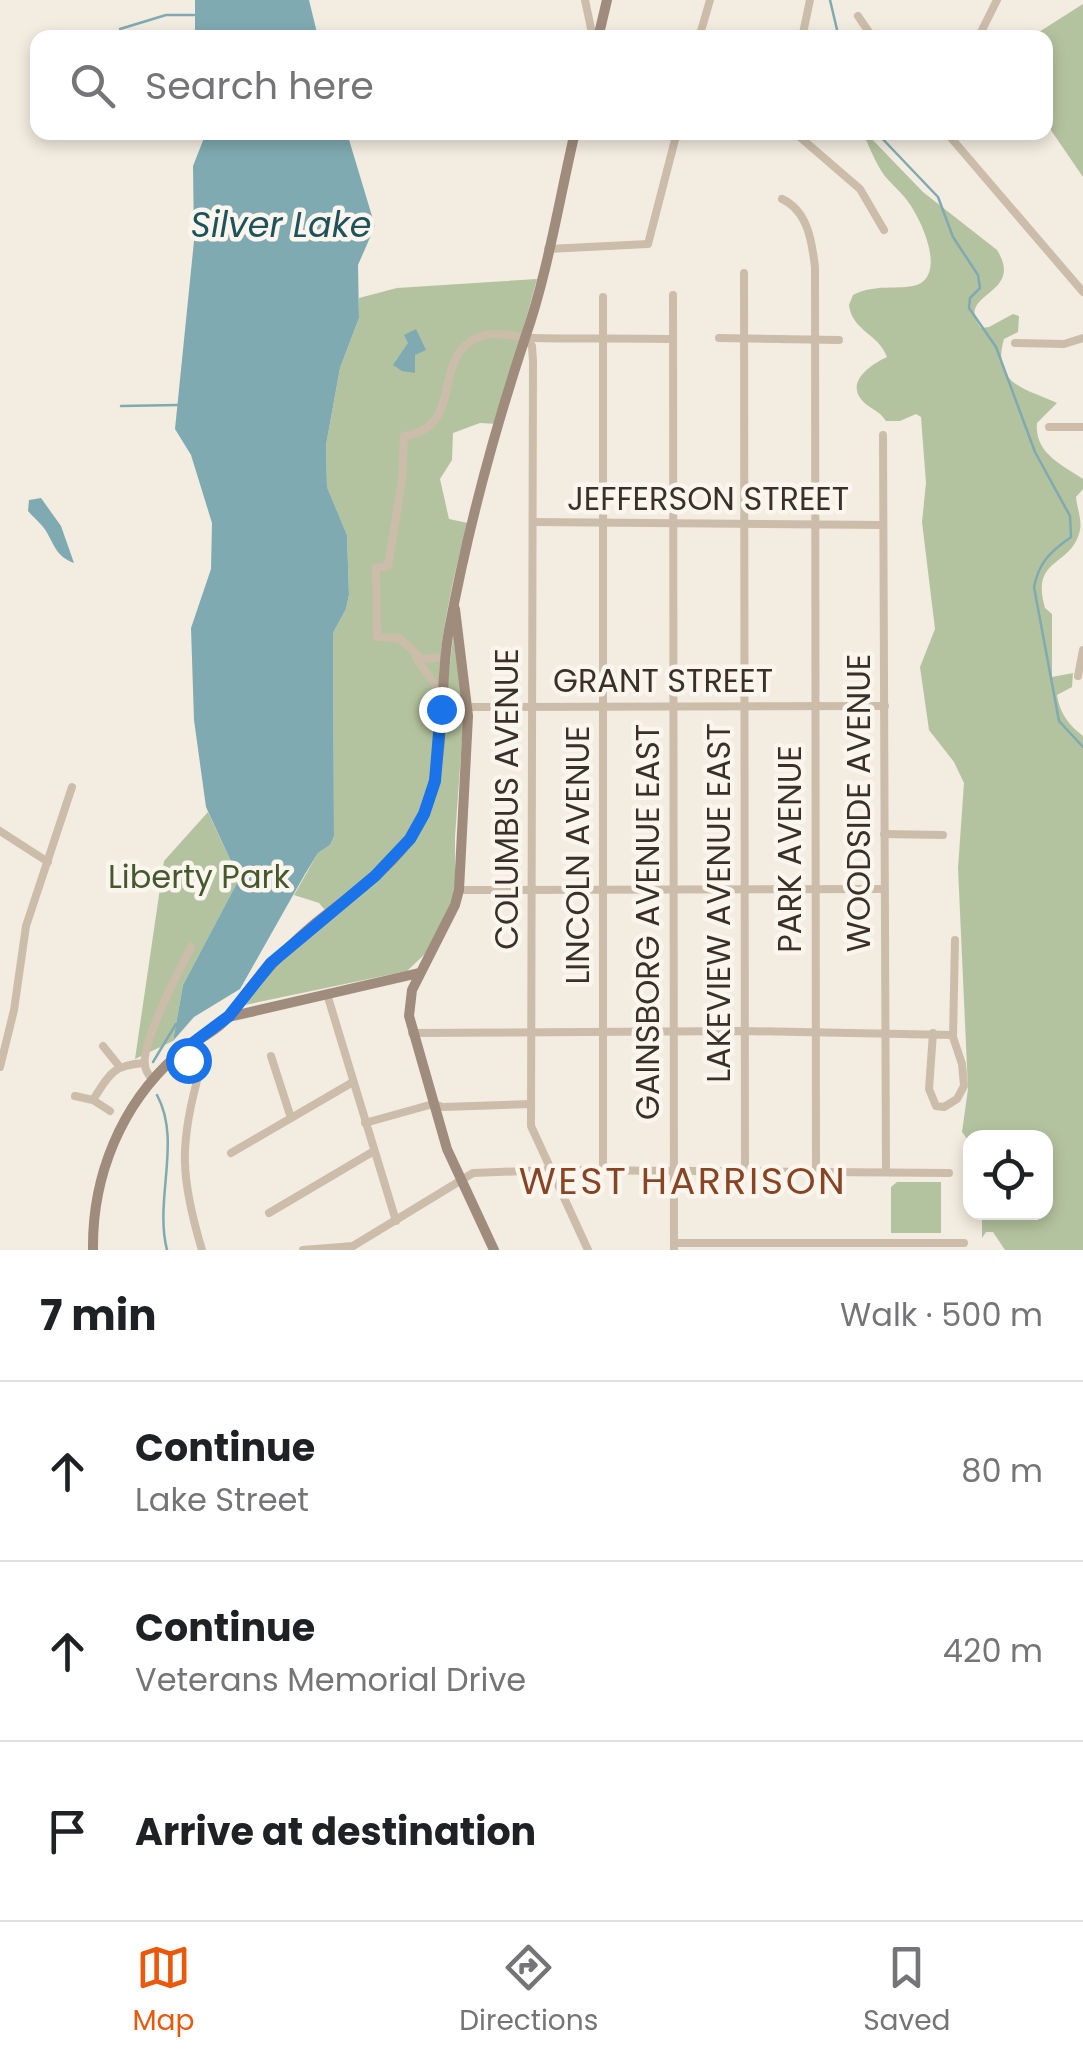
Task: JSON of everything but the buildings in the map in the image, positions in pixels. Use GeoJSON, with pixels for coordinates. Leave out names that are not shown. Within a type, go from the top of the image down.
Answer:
{"type":"FeatureCollection","features":[{"type":"Feature","properties":{"kind":"main road"},"geometry":{"type":"LineString","coordinates":[[598,30],[608,0]]}},
{"type":"Feature","properties":{"kind":"main road"},"geometry":{"type":"LineString","coordinates":[[93,1250],[93,1221],[102,1174],[119,1128],[152,1079],[229,1016],[271,963],[375,876],[410,839],[424,814],[435,781],[445,658],[467,546],[525,338],[573,140]]}},
{"type":"Feature","properties":{"kind":"main road"},"geometry":{"type":"LineString","coordinates":[[454,605],[468,706],[459,890],[410,994],[409,1016],[433,1104],[460,1180],[494,1250]]}},
{"type":"Feature","properties":{"kind":"main road","name":"GRANT STREET"},"geometry":{"type":"LineString","coordinates":[[442,699],[468,706]]}},
{"type":"Feature","properties":{"kind":"main road"},"geometry":{"type":"LineString","coordinates":[[229,1016],[419,973]]}},
{"type":"Feature","properties":{"kind":"main road"},"geometry":{"type":"LineString","coordinates":[[390,981],[410,994]]}},
{"type":"Feature","properties":{"kind":"street"},"geometry":{"type":"LineString","coordinates":[[585,0],[593,30]]}},
{"type":"Feature","properties":{"kind":"street"},"geometry":{"type":"LineString","coordinates":[[702,30],[710,0]]}},
{"type":"Feature","properties":{"kind":"street"},"geometry":{"type":"LineString","coordinates":[[804,30],[810,0]]}},
{"type":"Feature","properties":{"kind":"street"},"geometry":{"type":"LineString","coordinates":[[982,30],[997,0]]}},
{"type":"Feature","properties":{"kind":"street"},"geometry":{"type":"LineString","coordinates":[[858,16],[867,30]]}},
{"type":"Feature","properties":{"kind":"street"},"geometry":{"type":"LineString","coordinates":[[548,249],[648,244],[675,140]]}},
{"type":"Feature","properties":{"kind":"street"},"geometry":{"type":"LineString","coordinates":[[803,140],[860,189],[884,230]]}},
{"type":"Feature","properties":{"kind":"street"},"geometry":{"type":"LineString","coordinates":[[953,140],[1083,292]]}},
{"type":"Feature","properties":{"kind":"street","name":"PARK AVENUE"},"geometry":{"type":"LineString","coordinates":[[782,199],[799,211],[812,245],[815,267],[816,1174]]}},
{"type":"Feature","properties":{"kind":"street","name":"LAKEVIEW AVENUE EAST"},"geometry":{"type":"LineString","coordinates":[[744,273],[745,1173]]}},
{"type":"Feature","properties":{"kind":"street","name":"GAINSBORG AVENUE EAST"},"geometry":{"type":"LineString","coordinates":[[673,295],[674,1246]]}},
{"type":"Feature","properties":{"kind":"street","name":"LINCOLN AVENUE"},"geometry":{"type":"LineString","coordinates":[[603,298],[603,1172]]}},
{"type":"Feature","properties":{"kind":"street"},"geometry":{"type":"LineString","coordinates":[[442,699],[398,638],[377,636],[376,568],[388,566],[402,482],[404,436],[426,429],[436,420],[462,348],[487,334],[673,339]]}},
{"type":"Feature","properties":{"kind":"street","name":"COLUMBUS AVENUE"},"geometry":{"type":"LineString","coordinates":[[525,338],[532,346],[530,1104],[532,1132],[588,1250]]}},
{"type":"Feature","properties":{"kind":"street"},"geometry":{"type":"LineString","coordinates":[[719,338],[839,340]]}},
{"type":"Feature","properties":{"kind":"street"},"geometry":{"type":"LineString","coordinates":[[1015,344],[1064,344],[1083,338]]}},
{"type":"Feature","properties":{"kind":"street"},"geometry":{"type":"LineString","coordinates":[[1050,426],[1083,427]]}},
{"type":"Feature","properties":{"kind":"street","name":"WOODSIDE AVENUE"},"geometry":{"type":"LineString","coordinates":[[883,435],[886,1172]]}},
{"type":"Feature","properties":{"kind":"street","name":"JEFFERSON STREET"},"geometry":{"type":"LineString","coordinates":[[532,522],[883,525]]}},
{"type":"Feature","properties":{"kind":"street"},"geometry":{"type":"LineString","coordinates":[[1078,676],[1083,650]]}},
{"type":"Feature","properties":{"kind":"street"},"geometry":{"type":"LineString","coordinates":[[413,654],[429,660],[445,658]]}},
{"type":"Feature","properties":{"kind":"street","name":"GRANT STREET"},"geometry":{"type":"LineString","coordinates":[[468,706],[885,706]]}},
{"type":"Feature","properties":{"kind":"street"},"geometry":{"type":"LineString","coordinates":[[0,1068],[14,1010],[26,926],[72,787]]}},
{"type":"Feature","properties":{"kind":"street"},"geometry":{"type":"LineString","coordinates":[[0,831],[48,862]]}},
{"type":"Feature","properties":{"kind":"street"},"geometry":{"type":"LineString","coordinates":[[884,834],[943,834]]}},
{"type":"Feature","properties":{"kind":"street"},"geometry":{"type":"LineString","coordinates":[[459,890],[883,890]]}},
{"type":"Feature","properties":{"kind":"street"},"geometry":{"type":"LineString","coordinates":[[932,1034],[929,1089],[936,1106],[944,1108],[958,1099],[964,1086],[952,1034],[955,940]]}},
{"type":"Feature","properties":{"kind":"street"},"geometry":{"type":"LineString","coordinates":[[152,1079],[144,1063],[166,996],[191,946]]}},
{"type":"Feature","properties":{"kind":"street"},"geometry":{"type":"LineString","coordinates":[[327,994],[396,1221]]}},
{"type":"Feature","properties":{"kind":"street"},"geometry":{"type":"LineString","coordinates":[[412,1033],[952,1034]]}},
{"type":"Feature","properties":{"kind":"street"},"geometry":{"type":"LineString","coordinates":[[102,1046],[120,1066]]}},
{"type":"Feature","properties":{"kind":"street"},"geometry":{"type":"LineString","coordinates":[[178,1054],[200,1070],[184,1146],[188,1206],[202,1250]]}},
{"type":"Feature","properties":{"kind":"street"},"geometry":{"type":"LineString","coordinates":[[271,1056],[290,1118]]}},
{"type":"Feature","properties":{"kind":"street"},"geometry":{"type":"LineString","coordinates":[[93,1100],[107,1076],[120,1066],[144,1063]]}},
{"type":"Feature","properties":{"kind":"street"},"geometry":{"type":"LineString","coordinates":[[231,1153],[353,1082]]}},
{"type":"Feature","properties":{"kind":"street"},"geometry":{"type":"LineString","coordinates":[[74,1096],[93,1100],[110,1111]]}},
{"type":"Feature","properties":{"kind":"street"},"geometry":{"type":"LineString","coordinates":[[366,1123],[433,1104],[530,1104]]}},
{"type":"Feature","properties":{"kind":"street"},"geometry":{"type":"LineString","coordinates":[[269,1214],[374,1150]]}},
{"type":"Feature","properties":{"kind":"street"},"geometry":{"type":"LineString","coordinates":[[303,1250],[350,1248],[473,1173],[949,1173]]}},
{"type":"Feature","properties":{"kind":"street"},"geometry":{"type":"LineString","coordinates":[[674,1246],[886,1247],[964,1243]]}},
{"type":"Feature","properties":{"kind":"green space"},"geometry":{"type":"Polygon","coordinates":[[[1083,4],[1083,177],[1053,133],[1053,30],[1042,30],[1083,4]]]}},
{"type":"Feature","properties":{"kind":"green space"},"geometry":{"type":"Polygon","coordinates":[[[866,140],[873,140],[923,192],[997,250],[1003,277],[981,300],[975,316],[981,328],[1013,314],[1019,316],[1018,332],[1004,339],[1002,366],[1014,383],[1057,403],[1037,423],[1040,442],[1051,457],[1083,479],[1083,489],[1076,497],[1080,526],[1076,542],[1047,570],[1042,591],[1045,608],[1052,614],[1052,677],[1073,673],[1072,687],[1057,695],[1058,702],[1066,719],[1083,736],[1083,1250],[1005,1250],[993,1232],[986,1232],[982,1238],[982,1220],[1053,1220],[1053,1130],[962,1132],[968,1089],[958,868],[964,783],[954,762],[929,730],[920,667],[935,629],[922,522],[926,483],[921,417],[916,414],[900,421],[886,421],[860,398],[857,383],[872,365],[887,357],[855,321],[849,305],[853,295],[862,291],[915,286],[927,277],[930,268],[926,238],[918,218],[884,175],[866,140]]]}},
{"type":"Feature","properties":{"kind":"green space"},"geometry":{"type":"Polygon","coordinates":[[[537,279],[497,424],[480,423],[453,433],[452,460],[440,479],[449,519],[468,523],[443,636],[434,762],[421,810],[392,855],[325,910],[319,903],[294,895],[318,853],[330,845],[334,836],[333,633],[349,595],[347,535],[327,487],[326,445],[340,368],[359,318],[359,298],[397,288],[537,279]]]}},
{"type":"Feature","properties":{"kind":"green space"},"geometry":{"type":"Polygon","coordinates":[[[454,630],[462,700],[460,701],[446,697],[454,630]]]}},
{"type":"Feature","properties":{"kind":"green space"},"geometry":{"type":"Polygon","coordinates":[[[450,707],[464,712],[455,894],[426,953],[407,971],[245,1005],[266,973],[416,836],[445,711],[450,707]]]}},
{"type":"Feature","properties":{"kind":"green space","name":"Liberty Park"},"geometry":{"type":"Polygon","coordinates":[[[208,812],[239,879],[183,985],[173,1041],[135,1059],[164,861],[208,812]]]}},
{"type":"Feature","properties":{"kind":"green space"},"geometry":{"type":"Polygon","coordinates":[[[897,1182],[941,1182],[941,1233],[891,1233],[891,1187],[897,1182]]]}},
{"type":"Feature","properties":{"kind":"water"},"geometry":{"type":"Polygon","coordinates":[[[195,0],[309,0],[316,30],[195,30],[195,0]]]}},
{"type":"Feature","properties":{"kind":"water","name":"Silver Lake"},"geometry":{"type":"Polygon","coordinates":[[[203,140],[349,140],[375,226],[358,265],[359,318],[340,368],[326,445],[327,487],[347,535],[349,595],[333,633],[334,836],[305,874],[240,989],[194,1017],[173,1041],[183,985],[239,879],[206,807],[194,720],[191,628],[211,569],[212,523],[191,455],[175,429],[194,241],[193,166],[203,140]]]}},
{"type":"Feature","properties":{"kind":"water"},"geometry":{"type":"Polygon","coordinates":[[[416,329],[426,350],[415,355],[415,373],[402,371],[393,365],[408,343],[404,335],[416,329]]]}},
{"type":"Feature","properties":{"kind":"water"},"geometry":{"type":"Polygon","coordinates":[[[41,498],[61,526],[74,563],[60,554],[28,511],[29,500],[41,498]]]}},
{"type":"Feature","properties":{"kind":"waterway"},"geometry":{"type":"LineString","coordinates":[[830,0],[837,30]]}},
{"type":"Feature","properties":{"kind":"waterway"},"geometry":{"type":"LineString","coordinates":[[120,29],[166,15],[194,15]]}},
{"type":"Feature","properties":{"kind":"waterway"},"geometry":{"type":"LineString","coordinates":[[884,140],[938,197],[953,237],[978,275],[980,288],[970,298],[969,308],[996,347],[1035,452],[1070,516],[1071,537],[1046,558],[1034,587],[1059,721],[1083,747]]}},
{"type":"Feature","properties":{"kind":"waterway"},"geometry":{"type":"LineString","coordinates":[[121,406],[178,405]]}},
{"type":"Feature","properties":{"kind":"waterway"},"geometry":{"type":"LineString","coordinates":[[153,1062],[176,1024]]}},
{"type":"Feature","properties":{"kind":"waterway"},"geometry":{"type":"LineString","coordinates":[[157,1095],[167,1131],[163,1211],[167,1250]]}},
{"type":"Feature","properties":{"kind":"district","name":"WEST HARRISON"},"geometry":{"type":"Point","coordinates":[683,1181]}},
{"type":"Feature","properties":{"kind":"route"},"geometry":{"type":"LineString","coordinates":[[188,1060],[178,1054],[229,1016],[271,963],[375,876],[410,839],[435,781],[441,709]]}}]}
